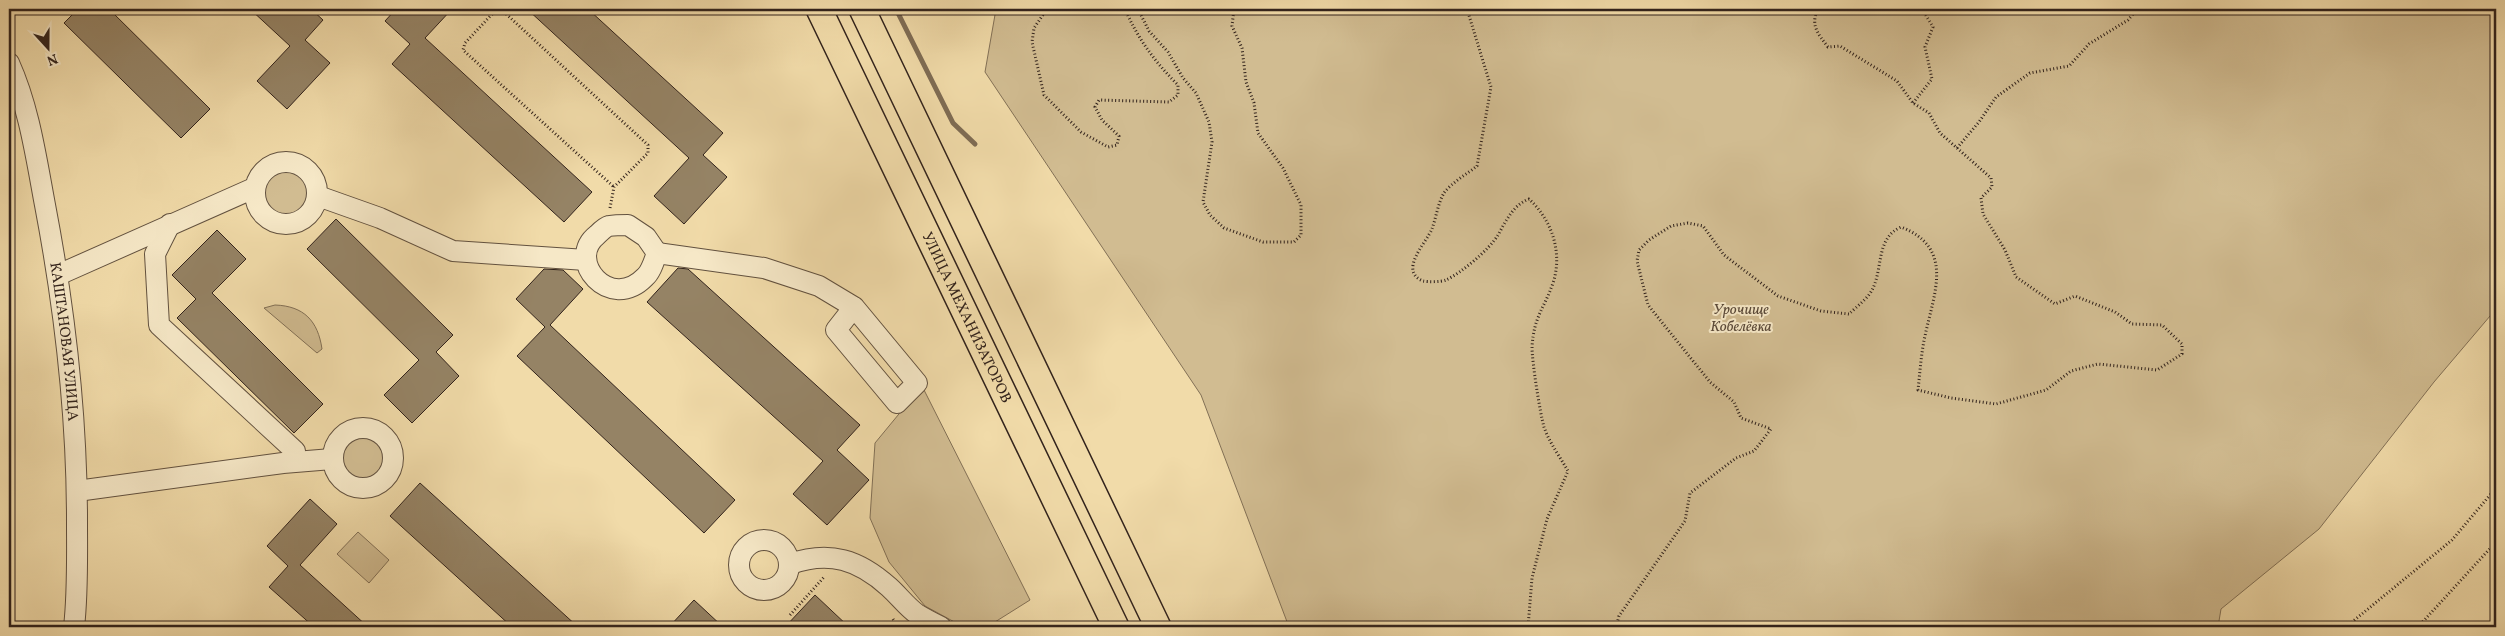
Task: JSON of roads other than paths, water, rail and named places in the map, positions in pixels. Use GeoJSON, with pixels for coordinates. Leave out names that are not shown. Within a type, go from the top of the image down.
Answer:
{"type":"FeatureCollection","features":[{"type":"Feature","properties":{"kind":"main road","name":"УЛИЦА МЕХАНИЗАТОРОВ"},"geometry":{"type":"LineString","coordinates":[[819,9],[1116,627]]}},
{"type":"Feature","properties":{"kind":"main road"},"geometry":{"type":"LineString","coordinates":[[862,9],[1158,627]]}},
{"type":"Feature","properties":{"kind":"street","name":"КАШТАНОВАЯ УЛИЦА"},"geometry":{"type":"LineString","coordinates":[[11,74],[36,154],[58,275],[68,350],[77,491],[78,561],[74,627]]}},
{"type":"Feature","properties":{"kind":"street"},"geometry":{"type":"LineString","coordinates":[[290,161],[305,167],[315,180],[318,196],[312,212],[298,222],[282,225],[266,218],[256,205],[254,188],[260,173],[273,163],[290,161]]}},
{"type":"Feature","properties":{"kind":"street"},"geometry":{"type":"LineString","coordinates":[[58,275],[254,188]]}},
{"type":"Feature","properties":{"kind":"street"},"geometry":{"type":"LineString","coordinates":[[318,196],[380,218],[453,251],[586,260]]}},
{"type":"Feature","properties":{"kind":"street"},"geometry":{"type":"LineString","coordinates":[[170,224],[155,254],[159,325],[295,452]]}},
{"type":"Feature","properties":{"kind":"street"},"geometry":{"type":"LineString","coordinates":[[657,253],[647,276],[631,289],[610,290],[593,278],[586,260],[591,239],[607,226],[628,225],[646,237],[657,253],[764,268],[818,286],[854,307],[917,383],[897,403],[836,330],[854,307]]}},
{"type":"Feature","properties":{"kind":"street"},"geometry":{"type":"LineString","coordinates":[[77,491],[283,464],[332,460]]}},
{"type":"Feature","properties":{"kind":"street"},"geometry":{"type":"LineString","coordinates":[[790,564],[806,559],[828,558],[862,565],[888,586],[916,614],[941,627]]}},
{"type":"Feature","properties":{"kind":"waterway"},"geometry":{"type":"LineString","coordinates":[[896,9],[953,123],[975,144]]}},
{"type":"Feature","properties":{"kind":"park label","name":"Урочище Кобелёвка"},"geometry":{"type":"Point","coordinates":[1741,318]}}]}
